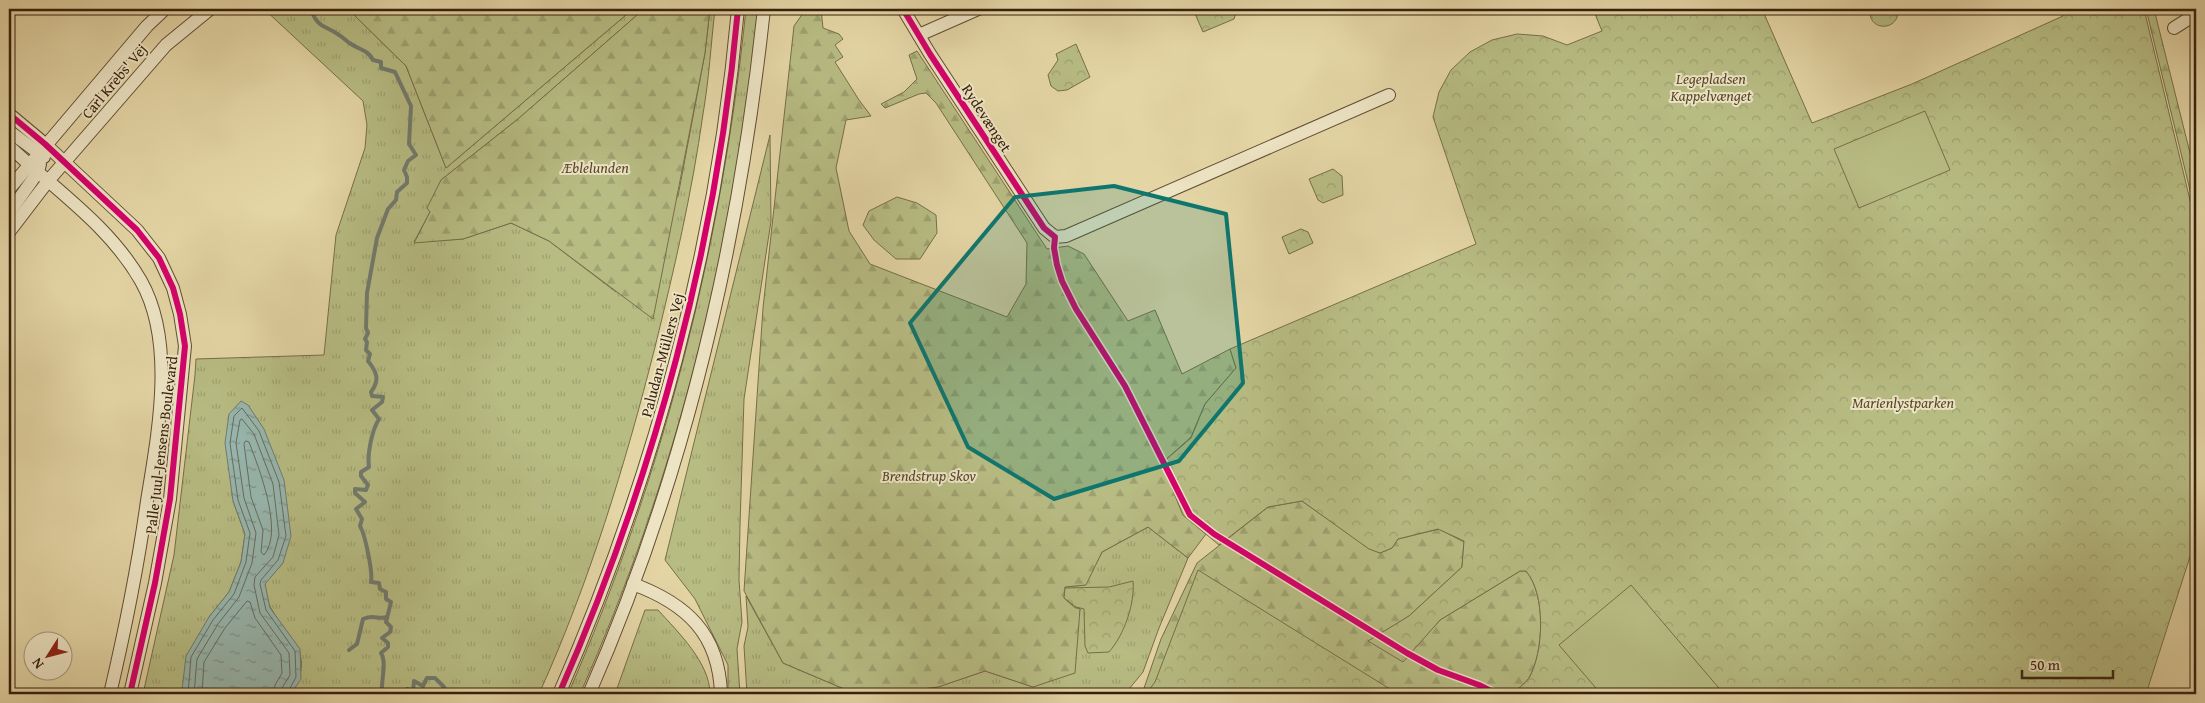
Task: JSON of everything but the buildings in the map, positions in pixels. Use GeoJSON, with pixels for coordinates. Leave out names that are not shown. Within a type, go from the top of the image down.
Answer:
{"type":"FeatureCollection","features":[{"type":"Feature","properties":{"kind":"street","name":"Carl Krebs' Vej"},"geometry":{"type":"LineString","coordinates":[[39,158],[147,26],[165,9]]}},
{"type":"Feature","properties":{"kind":"street","name":"Carl Krebs' Vej"},"geometry":{"type":"LineString","coordinates":[[9,232],[48,181],[166,45],[210,9]]}},
{"type":"Feature","properties":{"kind":"street","name":"Paludan-Müllers Vej"},"geometry":{"type":"LineString","coordinates":[[560,694],[610,568],[641,480],[666,396],[709,211],[724,120],[738,9]]}},
{"type":"Feature","properties":{"kind":"street"},"geometry":{"type":"LineString","coordinates":[[589,694],[633,584],[685,425],[715,309],[742,179],[755,99],[764,9]]}},
{"type":"Feature","properties":{"kind":"street","name":"Rydevænget"},"geometry":{"type":"LineString","coordinates":[[903,9],[1044,228],[1055,237],[1066,236],[1389,96]]}},
{"type":"Feature","properties":{"kind":"street"},"geometry":{"type":"LineString","coordinates":[[919,35],[978,9]]}},
{"type":"Feature","properties":{"kind":"street"},"geometry":{"type":"LineString","coordinates":[[2174,28],[2196,14]]}},
{"type":"Feature","properties":{"kind":"street","name":"Palle Juul-Jensens Boulevard"},"geometry":{"type":"LineString","coordinates":[[9,114],[39,158],[48,181],[101,229],[124,255],[142,282],[154,314],[159,336],[161,370],[154,460],[128,618],[110,694]]}},
{"type":"Feature","properties":{"kind":"street"},"geometry":{"type":"LineString","coordinates":[[9,131],[39,158]]}},
{"type":"Feature","properties":{"kind":"street","name":"Palle Juul-Jensens Boulevard"},"geometry":{"type":"LineString","coordinates":[[9,146],[39,158],[65,163],[137,230],[159,258],[175,296],[185,346],[170,499],[155,583],[130,694]]}},
{"type":"Feature","properties":{"kind":"street"},"geometry":{"type":"LineString","coordinates":[[11,185],[39,158]]}},
{"type":"Feature","properties":{"kind":"street"},"geometry":{"type":"LineString","coordinates":[[9,213],[39,158]]}},
{"type":"Feature","properties":{"kind":"street"},"geometry":{"type":"LineString","coordinates":[[9,168],[11,185]]}},
{"type":"Feature","properties":{"kind":"street"},"geometry":{"type":"LineString","coordinates":[[633,584],[673,603],[690,616],[701,629],[717,663],[721,694]]}},
{"type":"Feature","properties":{"kind":"street"},"geometry":{"type":"LineString","coordinates":[[119,694],[124,672],[128,618]]}},
{"type":"Feature","properties":{"kind":"highlighted area"},"geometry":{"type":"Polygon","coordinates":[[[1114,186],[1226,214],[1243,383],[1179,461],[1054,499],[968,447],[910,323],[1015,197],[1114,186]]]}},
{"type":"Feature","properties":{"kind":"green space"},"geometry":{"type":"Polygon","coordinates":[[[264,9],[348,9],[406,66],[446,168],[633,9],[644,9],[518,119],[441,180],[430,212],[414,242],[463,239],[511,223],[549,241],[616,292],[678,196],[705,53],[710,9],[715,9],[707,88],[694,173],[655,347],[618,480],[590,567],[539,694],[291,694],[298,680],[301,658],[293,640],[270,607],[265,583],[283,563],[233,501],[245,534],[241,562],[229,592],[209,617],[182,690],[184,694],[143,694],[174,555],[196,359],[324,355],[336,235],[365,148],[367,125],[363,101],[264,9]]]}},
{"type":"Feature","properties":{"kind":"green space"},"geometry":{"type":"Polygon","coordinates":[[[348,9],[633,9],[446,168],[406,66],[348,9]]]}},
{"type":"Feature","properties":{"kind":"green space","name":"Æblelunden"},"geometry":{"type":"Polygon","coordinates":[[[644,9],[710,9],[705,53],[653,319],[549,241],[511,223],[463,239],[414,243],[430,212],[427,208],[441,180],[518,119],[644,9]]]}},
{"type":"Feature","properties":{"kind":"green space"},"geometry":{"type":"Polygon","coordinates":[[[746,9],[758,9],[748,96],[717,272],[696,359],[672,445],[645,530],[614,613],[580,694],[568,694],[602,612],[633,529],[684,359],[721,185],[746,9]]]}},
{"type":"Feature","properties":{"kind":"green space","name":"Brendstrup Skov"},"geometry":{"type":"Polygon","coordinates":[[[806,9],[821,9],[823,28],[839,34],[843,39],[835,45],[843,57],[835,62],[871,116],[846,120],[836,168],[849,231],[870,264],[1007,317],[1026,284],[1027,243],[936,103],[926,93],[885,108],[881,104],[904,92],[917,79],[909,55],[917,51],[1047,249],[1068,246],[1084,254],[1128,321],[1155,310],[1182,374],[1230,349],[1236,368],[1205,404],[1191,437],[1162,463],[1183,515],[1206,534],[1188,558],[1148,527],[1102,552],[1086,585],[1065,587],[1064,598],[1074,607],[1080,609],[1075,673],[1033,687],[985,671],[938,687],[880,694],[856,694],[783,663],[744,591],[763,308],[794,26],[806,9]]]}},
{"type":"Feature","properties":{"kind":"green space"},"geometry":{"type":"Polygon","coordinates":[[[1193,9],[1234,9],[1236,13],[1234,19],[1203,32],[1193,9]]]}},
{"type":"Feature","properties":{"kind":"green space","name":"Marienlystparken"},"geometry":{"type":"Polygon","coordinates":[[[1593,9],[1762,9],[1812,123],[1912,84],[2063,16],[2060,9],[2144,9],[2196,225],[2196,538],[2146,694],[1512,694],[1529,678],[1538,654],[1540,639],[1540,608],[1537,594],[1526,571],[1520,571],[1440,620],[1403,662],[1368,641],[1409,616],[1462,567],[1464,541],[1438,529],[1398,539],[1392,548],[1380,553],[1369,549],[1302,501],[1268,507],[1219,545],[1183,515],[1162,463],[1191,438],[1205,404],[1236,368],[1230,349],[1476,244],[1433,117],[1439,92],[1451,70],[1470,52],[1492,40],[1517,34],[1543,36],[1567,45],[1602,31],[1593,9]]]}},
{"type":"Feature","properties":{"kind":"green space"},"geometry":{"type":"Polygon","coordinates":[[[1870,9],[1898,9],[1897,17],[1889,25],[1878,25],[1870,17],[1870,9]]]}},
{"type":"Feature","properties":{"kind":"green space"},"geometry":{"type":"Polygon","coordinates":[[[2146,9],[2154,9],[2196,177],[2196,215],[2146,9]]]}},
{"type":"Feature","properties":{"kind":"green space"},"geometry":{"type":"Polygon","coordinates":[[[1076,44],[1090,77],[1067,90],[1058,91],[1051,86],[1048,75],[1058,60],[1056,54],[1076,44]]]}},
{"type":"Feature","properties":{"kind":"green space"},"geometry":{"type":"Polygon","coordinates":[[[1925,111],[1950,170],[1859,208],[1834,149],[1925,111]]]}},
{"type":"Feature","properties":{"kind":"green space"},"geometry":{"type":"Polygon","coordinates":[[[770,135],[771,221],[744,399],[739,580],[742,622],[737,649],[740,694],[728,694],[728,665],[695,599],[665,560],[770,135]]]}},
{"type":"Feature","properties":{"kind":"green space"},"geometry":{"type":"Polygon","coordinates":[[[1333,169],[1342,176],[1343,195],[1323,203],[1318,200],[1309,179],[1333,169]]]}},
{"type":"Feature","properties":{"kind":"green space"},"geometry":{"type":"Polygon","coordinates":[[[897,197],[917,203],[936,215],[937,233],[920,259],[896,259],[874,240],[863,225],[869,211],[897,197]]]}},
{"type":"Feature","properties":{"kind":"green space"},"geometry":{"type":"Polygon","coordinates":[[[1301,229],[1308,232],[1313,243],[1289,254],[1282,237],[1301,229]]]}},
{"type":"Feature","properties":{"kind":"green space"},"geometry":{"type":"Polygon","coordinates":[[[1302,501],[1369,548],[1380,553],[1392,548],[1398,539],[1439,529],[1464,542],[1462,567],[1409,616],[1369,641],[1403,661],[1440,620],[1520,571],[1526,571],[1537,594],[1541,623],[1538,654],[1529,678],[1512,694],[1142,694],[1161,639],[1197,563],[1268,507],[1302,501]]]}},
{"type":"Feature","properties":{"kind":"green space"},"geometry":{"type":"Polygon","coordinates":[[[1148,527],[1188,558],[1143,672],[1125,694],[880,694],[938,687],[985,671],[1033,687],[1078,620],[1080,609],[1063,598],[1064,587],[1085,585],[1102,552],[1148,527]]]}},
{"type":"Feature","properties":{"kind":"green space"},"geometry":{"type":"Polygon","coordinates":[[[1198,570],[1398,694],[1146,694],[1155,682],[1198,570]]]}},
{"type":"Feature","properties":{"kind":"green space"},"geometry":{"type":"Polygon","coordinates":[[[1133,581],[1130,609],[1124,628],[1114,645],[1109,652],[1088,653],[1085,646],[1084,609],[1076,607],[1064,598],[1065,588],[1109,587],[1133,581]]]}},
{"type":"Feature","properties":{"kind":"green space"},"geometry":{"type":"Polygon","coordinates":[[[1631,585],[1724,694],[1601,694],[1559,645],[1631,585]]]}},
{"type":"Feature","properties":{"kind":"green space"},"geometry":{"type":"Polygon","coordinates":[[[746,596],[783,663],[856,694],[747,694],[744,646],[748,627],[746,596]]]}},
{"type":"Feature","properties":{"kind":"green space"},"geometry":{"type":"Polygon","coordinates":[[[645,610],[658,610],[692,649],[705,671],[709,682],[710,694],[615,694],[645,610]]]}},
{"type":"Feature","properties":{"kind":"water"},"geometry":{"type":"Polygon","coordinates":[[[241,401],[248,405],[264,429],[284,480],[291,536],[283,563],[265,584],[270,608],[300,649],[301,679],[291,694],[184,694],[182,690],[186,656],[209,617],[229,592],[241,562],[245,534],[233,501],[225,443],[229,414],[241,401]]]}},
{"type":"Feature","properties":{"kind":"waterway"},"geometry":{"type":"LineString","coordinates":[[311,9],[319,23],[366,52],[373,60],[381,62],[381,68],[395,72],[411,106],[409,144],[416,155],[408,161],[404,170],[407,183],[397,192],[396,200],[388,209],[377,238],[367,293],[366,328],[368,333],[365,339],[367,342],[366,350],[370,354],[368,361],[374,369],[376,376],[376,384],[371,392],[372,396],[383,397],[382,402],[372,410],[379,419],[371,442],[369,467],[361,472],[361,476],[368,485],[366,490],[355,489],[355,493],[365,502],[356,509],[362,519],[360,526],[368,553],[371,582],[379,583],[380,589],[386,592],[386,599],[391,602],[386,622],[391,627],[390,632],[382,638],[388,643],[388,647],[381,653],[384,667],[382,691],[386,694]]}},
{"type":"Feature","properties":{"kind":"waterway"},"geometry":{"type":"LineString","coordinates":[[349,650],[357,644],[363,619],[387,617]]}},
{"type":"Feature","properties":{"kind":"waterway"},"geometry":{"type":"LineString","coordinates":[[401,694],[407,689],[413,691],[414,681],[423,686],[427,678],[435,678],[444,687],[446,694]]}},
{"type":"Feature","properties":{"kind":"cycle path"},"geometry":{"type":"LineString","coordinates":[[559,694],[593,612],[624,529],[652,444],[676,359],[715,185],[738,9]]}},
{"type":"Feature","properties":{"kind":"cycle path"},"geometry":{"type":"LineString","coordinates":[[903,9],[930,54],[1044,228],[1055,237],[1054,248],[1062,281],[1076,309],[1125,386],[1190,515],[1214,534],[1407,653],[1438,670],[1479,685],[1497,694]]}},
{"type":"Feature","properties":{"kind":"cycle path"},"geometry":{"type":"LineString","coordinates":[[9,114],[45,144],[137,230],[159,258],[173,288],[180,314],[185,346],[170,499],[155,583],[130,694]]}},
{"type":"Feature","properties":{"kind":"park label","name":"Legepladsen Kappelvænget"},"geometry":{"type":"Point","coordinates":[1711,86]}}]}
